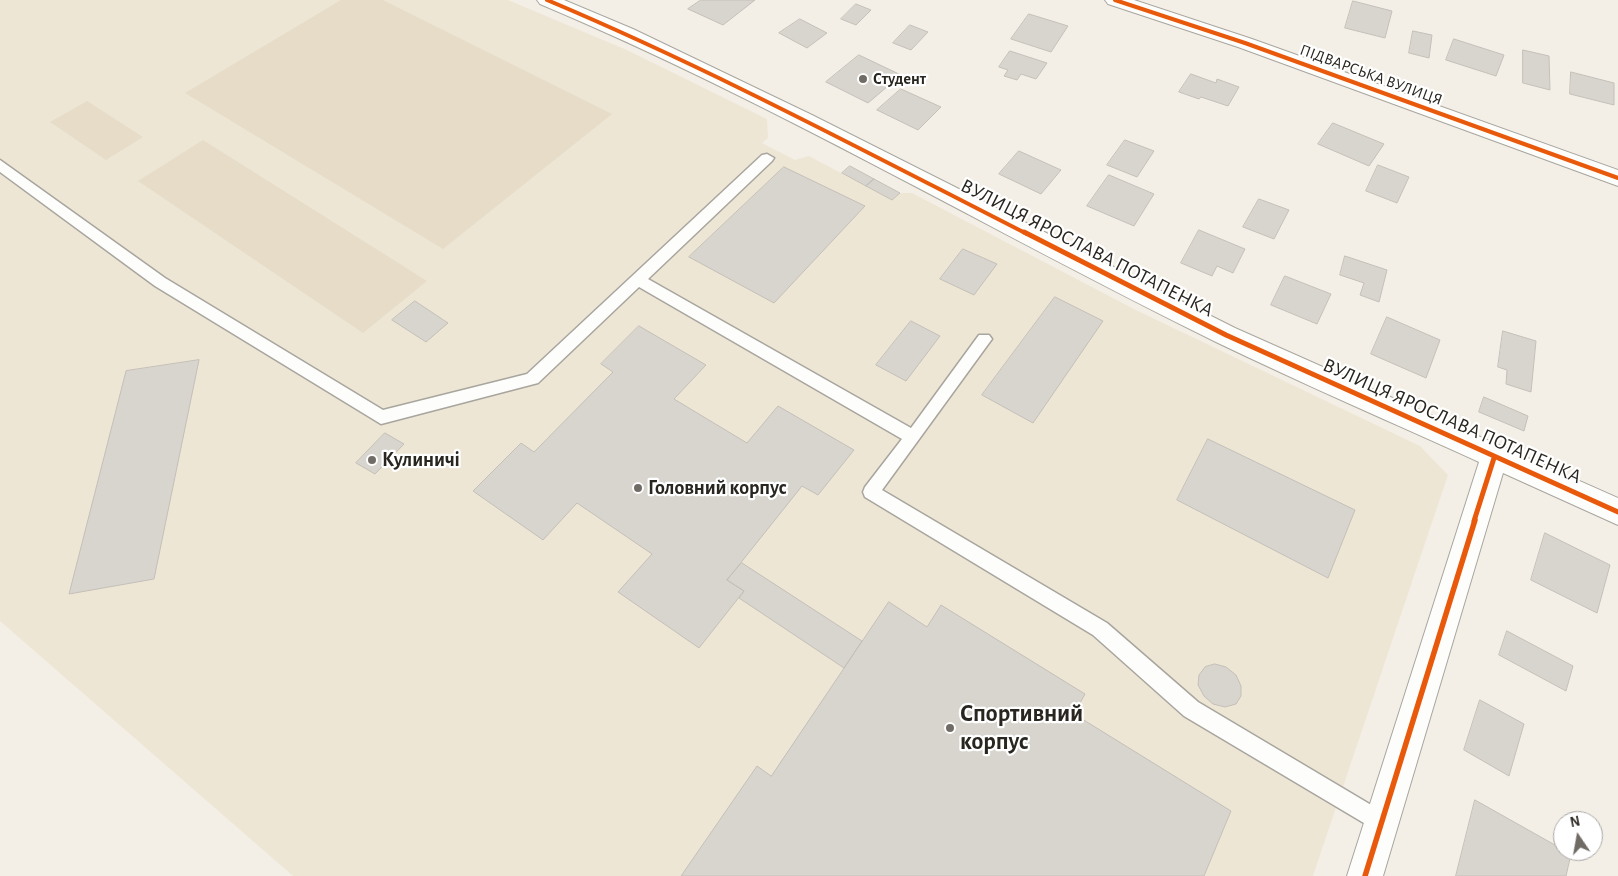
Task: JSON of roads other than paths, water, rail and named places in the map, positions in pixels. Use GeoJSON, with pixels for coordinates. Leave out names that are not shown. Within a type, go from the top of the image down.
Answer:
{"type":"FeatureCollection","features":[{"type":"Feature","properties":{"kind":"street","name":"ВУЛИЦЯ ЯРОСЛАВА ПОТАПЕНКА"},"geometry":{"type":"LineString","coordinates":[[547,0],[626,33],[788,111],[1226,335],[1494,458],[1618,512]]}},
{"type":"Feature","properties":{"kind":"street","name":"ПІДВАРСЬКА ВУЛИЦЯ"},"geometry":{"type":"LineString","coordinates":[[1114,0],[1246,43],[1618,178]]}},
{"type":"Feature","properties":{"kind":"street"},"geometry":{"type":"LineString","coordinates":[[1365,876],[1494,458]]}},
{"type":"Feature","properties":{"kind":"lane"},"geometry":{"type":"LineString","coordinates":[[0,165],[160,282],[381,417],[532,378],[766,158]]}},
{"type":"Feature","properties":{"kind":"lane"},"geometry":{"type":"LineString","coordinates":[[636,280],[913,437]]}},
{"type":"Feature","properties":{"kind":"lane"},"geometry":{"type":"LineString","coordinates":[[984,339],[871,492],[1100,629],[1192,708],[1381,822]]}},
{"type":"Feature","properties":{"kind":"place","name":"Студент"},"geometry":{"type":"Point","coordinates":[863,79]}},
{"type":"Feature","properties":{"kind":"place","name":"Кулиничі"},"geometry":{"type":"Point","coordinates":[372,460]}},
{"type":"Feature","properties":{"kind":"place","name":"Головний корпус"},"geometry":{"type":"Point","coordinates":[638,488]}},
{"type":"Feature","properties":{"kind":"place","name":"Спортивний корпус"},"geometry":{"type":"Point","coordinates":[950,728]}}]}
